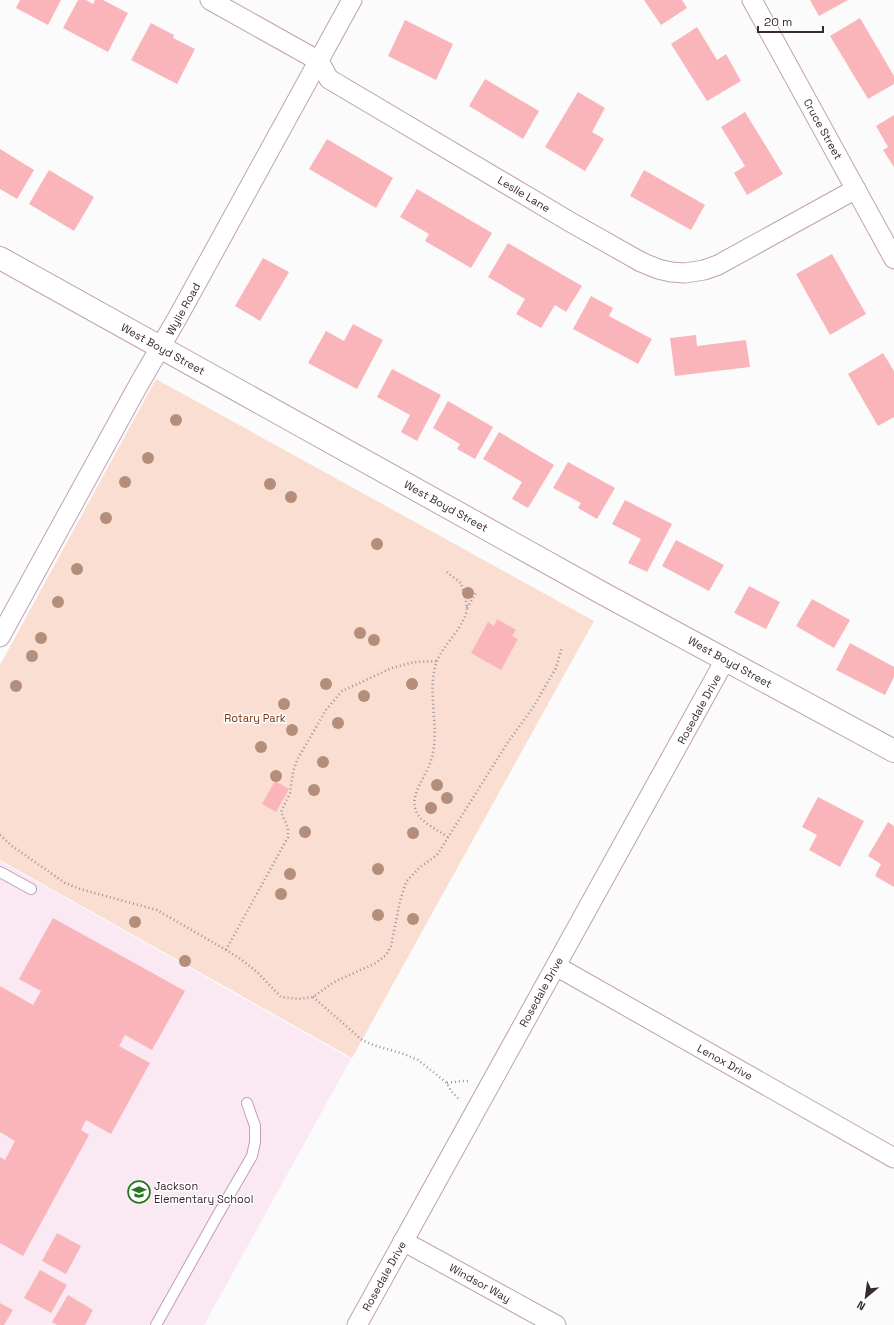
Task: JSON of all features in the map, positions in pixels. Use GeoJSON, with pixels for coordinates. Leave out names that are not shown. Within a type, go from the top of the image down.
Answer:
{"type":"FeatureCollection","features":[{"type":"Feature","properties":{"kind":"street"},"geometry":{"type":"LineString","coordinates":[[210,0],[319,61]]}},
{"type":"Feature","properties":{"kind":"street","name":"Wylie Road"},"geometry":{"type":"LineString","coordinates":[[0,637],[352,0]]}},
{"type":"Feature","properties":{"kind":"street","name":"Cruce Street"},"geometry":{"type":"LineString","coordinates":[[752,0],[894,259]]}},
{"type":"Feature","properties":{"kind":"street","name":"Leslie Lane"},"geometry":{"type":"LineString","coordinates":[[319,61],[329,79],[586,231],[641,262],[658,269],[685,273],[704,270],[718,265],[856,189]]}},
{"type":"Feature","properties":{"kind":"street","name":"West Boyd Street"},"geometry":{"type":"LineString","coordinates":[[0,258],[725,660],[894,751]]}},
{"type":"Feature","properties":{"kind":"street","name":"Rosedale Drive"},"geometry":{"type":"LineString","coordinates":[[357,1325],[725,660]]}},
{"type":"Feature","properties":{"kind":"street","name":"Lenox Drive"},"geometry":{"type":"LineString","coordinates":[[556,966],[894,1158]]}},
{"type":"Feature","properties":{"kind":"street","name":"Windsor Way"},"geometry":{"type":"LineString","coordinates":[[403,1241],[556,1325]]}},
{"type":"Feature","properties":{"kind":"lane"},"geometry":{"type":"LineString","coordinates":[[0,872],[31,889]]}},
{"type":"Feature","properties":{"kind":"lane"},"geometry":{"type":"LineString","coordinates":[[156,1325],[252,1156],[254,1126],[247,1103]]}},
{"type":"Feature","properties":{"kind":"path"},"geometry":{"type":"LineString","coordinates":[[447,572],[461,584],[467,608]]}},
{"type":"Feature","properties":{"kind":"path"},"geometry":{"type":"LineString","coordinates":[[448,837],[422,819],[416,812],[413,801],[432,758],[435,738],[433,683],[437,661],[460,626],[467,608],[477,591]]}},
{"type":"Feature","properties":{"kind":"path"},"geometry":{"type":"LineString","coordinates":[[0,836],[65,883],[80,889],[157,910],[242,960],[258,972],[281,997],[298,999],[313,997],[334,982],[376,963],[386,955],[391,946],[400,901],[406,882],[419,868],[438,855],[508,742],[534,706],[556,668],[562,647]]}},
{"type":"Feature","properties":{"kind":"path"},"geometry":{"type":"LineString","coordinates":[[226,950],[288,837],[288,828],[281,812],[290,793],[293,772],[297,760],[326,710],[342,691],[392,668],[414,662],[437,661]]}},
{"type":"Feature","properties":{"kind":"path"},"geometry":{"type":"LineString","coordinates":[[313,997],[362,1040],[418,1060],[448,1084],[451,1091],[475,1111]]}},
{"type":"Feature","properties":{"kind":"shaded area","name":"Jackson Elementary School"},"geometry":{"type":"Polygon","coordinates":[[[0,861],[351,1059],[204,1325],[0,1325],[0,861]]]}},
{"type":"Feature","properties":{"kind":"green space","name":"Rotary Park"},"geometry":{"type":"Polygon","coordinates":[[[156,379],[594,621],[352,1058],[0,860],[0,665],[156,379]]]}},
{"type":"Feature","properties":{"kind":"building"},"geometry":{"type":"Polygon","coordinates":[[[20,0],[61,0],[48,25],[16,8],[20,0]]]}},
{"type":"Feature","properties":{"kind":"building"},"geometry":{"type":"Polygon","coordinates":[[[78,0],[86,0],[93,4],[95,0],[103,0],[128,13],[108,52],[63,28],[78,0]]]}},
{"type":"Feature","properties":{"kind":"building"},"geometry":{"type":"Polygon","coordinates":[[[644,0],[682,0],[687,8],[661,25],[644,0]]]}},
{"type":"Feature","properties":{"kind":"building"},"geometry":{"type":"Polygon","coordinates":[[[810,0],[848,0],[819,16],[810,0]]]}},
{"type":"Feature","properties":{"kind":"building"},"geometry":{"type":"Polygon","coordinates":[[[860,18],[894,76],[894,84],[868,99],[830,36],[860,18]]]}},
{"type":"Feature","properties":{"kind":"building"},"geometry":{"type":"Polygon","coordinates":[[[405,20],[453,44],[436,80],[388,56],[405,20]]]}},
{"type":"Feature","properties":{"kind":"building"},"geometry":{"type":"Polygon","coordinates":[[[151,23],[174,35],[173,38],[195,49],[177,84],[131,60],[151,23]]]}},
{"type":"Feature","properties":{"kind":"building"},"geometry":{"type":"Polygon","coordinates":[[[697,27],[717,60],[726,54],[741,81],[707,101],[671,44],[697,27]]]}},
{"type":"Feature","properties":{"kind":"building"},"geometry":{"type":"Polygon","coordinates":[[[485,79],[539,111],[523,139],[469,106],[485,79]]]}},
{"type":"Feature","properties":{"kind":"building"},"geometry":{"type":"Polygon","coordinates":[[[578,92],[605,108],[592,132],[604,139],[585,171],[545,147],[578,92]]]}},
{"type":"Feature","properties":{"kind":"building"},"geometry":{"type":"Polygon","coordinates":[[[745,112],[783,174],[747,195],[734,173],[745,166],[721,127],[745,112]]]}},
{"type":"Feature","properties":{"kind":"building"},"geometry":{"type":"Polygon","coordinates":[[[894,115],[894,167],[883,150],[888,147],[876,126],[894,115]]]}},
{"type":"Feature","properties":{"kind":"building"},"geometry":{"type":"Polygon","coordinates":[[[327,139],[393,178],[376,208],[309,169],[327,139]]]}},
{"type":"Feature","properties":{"kind":"building"},"geometry":{"type":"Polygon","coordinates":[[[0,149],[34,170],[17,199],[0,189],[0,149]]]}},
{"type":"Feature","properties":{"kind":"building"},"geometry":{"type":"Polygon","coordinates":[[[49,170],[94,197],[74,231],[29,204],[49,170]]]}},
{"type":"Feature","properties":{"kind":"building"},"geometry":{"type":"Polygon","coordinates":[[[644,170],[705,205],[691,230],[630,196],[644,170]]]}},
{"type":"Feature","properties":{"kind":"building"},"geometry":{"type":"Polygon","coordinates":[[[417,189],[492,233],[471,268],[425,241],[429,234],[400,217],[417,189]]]}},
{"type":"Feature","properties":{"kind":"building"},"geometry":{"type":"Polygon","coordinates":[[[508,243],[582,286],[566,312],[555,305],[541,328],[516,314],[525,299],[488,277],[508,243]]]}},
{"type":"Feature","properties":{"kind":"building"},"geometry":{"type":"Polygon","coordinates":[[[832,254],[866,314],[830,335],[796,274],[832,254]]]}},
{"type":"Feature","properties":{"kind":"building"},"geometry":{"type":"Polygon","coordinates":[[[263,258],[289,272],[260,321],[235,306],[263,258]]]}},
{"type":"Feature","properties":{"kind":"building"},"geometry":{"type":"Polygon","coordinates":[[[591,296],[613,308],[609,316],[652,339],[638,364],[573,329],[591,296]]]}},
{"type":"Feature","properties":{"kind":"building"},"geometry":{"type":"Polygon","coordinates":[[[353,324],[383,340],[357,389],[308,363],[326,331],[344,341],[353,324]]]}},
{"type":"Feature","properties":{"kind":"building"},"geometry":{"type":"Polygon","coordinates":[[[696,335],[697,346],[746,340],[750,367],[675,376],[670,338],[696,335]]]}},
{"type":"Feature","properties":{"kind":"building"},"geometry":{"type":"Polygon","coordinates":[[[883,353],[894,371],[894,417],[878,426],[848,374],[883,353]]]}},
{"type":"Feature","properties":{"kind":"building"},"geometry":{"type":"Polygon","coordinates":[[[392,369],[441,395],[417,441],[401,432],[410,415],[377,397],[392,369]]]}},
{"type":"Feature","properties":{"kind":"building"},"geometry":{"type":"Polygon","coordinates":[[[448,401],[493,427],[475,459],[457,449],[460,444],[433,428],[448,401]]]}},
{"type":"Feature","properties":{"kind":"building"},"geometry":{"type":"Polygon","coordinates":[[[499,432],[554,465],[528,508],[512,499],[522,482],[483,459],[499,432]]]}},
{"type":"Feature","properties":{"kind":"building"},"geometry":{"type":"Polygon","coordinates":[[[568,462],[615,488],[597,519],[578,508],[581,503],[553,488],[568,462]]]}},
{"type":"Feature","properties":{"kind":"building"},"geometry":{"type":"Polygon","coordinates":[[[625,500],[672,524],[647,572],[628,563],[641,539],[612,524],[625,500]]]}},
{"type":"Feature","properties":{"kind":"building"},"geometry":{"type":"Polygon","coordinates":[[[676,540],[724,565],[709,591],[662,566],[676,540]]]}},
{"type":"Feature","properties":{"kind":"building"},"geometry":{"type":"Polygon","coordinates":[[[749,586],[780,602],[766,629],[734,613],[749,586]]]}},
{"type":"Feature","properties":{"kind":"building"},"geometry":{"type":"Polygon","coordinates":[[[812,599],[850,620],[834,648],[796,626],[812,599]]]}},
{"type":"Feature","properties":{"kind":"building"},"geometry":{"type":"Polygon","coordinates":[[[497,619],[516,630],[512,636],[518,639],[501,670],[471,653],[488,622],[494,626],[497,619]]]}},
{"type":"Feature","properties":{"kind":"building"},"geometry":{"type":"Polygon","coordinates":[[[850,643],[894,667],[894,677],[885,695],[836,670],[850,643]]]}},
{"type":"Feature","properties":{"kind":"building"},"geometry":{"type":"Polygon","coordinates":[[[275,781],[289,789],[276,812],[262,804],[275,781]]]}},
{"type":"Feature","properties":{"kind":"building"},"geometry":{"type":"Polygon","coordinates":[[[818,797],[864,821],[840,867],[809,850],[817,835],[802,827],[818,797]]]}},
{"type":"Feature","properties":{"kind":"building"},"geometry":{"type":"Polygon","coordinates":[[[888,822],[894,826],[894,887],[875,876],[881,864],[868,856],[888,822]]]}},
{"type":"Feature","properties":{"kind":"building"},"geometry":{"type":"Polygon","coordinates":[[[53,918],[185,991],[152,1050],[125,1035],[119,1046],[150,1063],[111,1134],[86,1120],[81,1130],[89,1135],[23,1256],[0,1243],[0,1157],[5,1160],[15,1141],[0,1132],[0,986],[33,1005],[41,991],[19,979],[53,918]]]}},
{"type":"Feature","properties":{"kind":"building"},"geometry":{"type":"Polygon","coordinates":[[[57,1233],[81,1246],[66,1274],[42,1261],[57,1233]]]}},
{"type":"Feature","properties":{"kind":"building"},"geometry":{"type":"Polygon","coordinates":[[[40,1270],[67,1285],[51,1313],[24,1298],[40,1270]]]}},
{"type":"Feature","properties":{"kind":"building"},"geometry":{"type":"Polygon","coordinates":[[[68,1295],[93,1310],[85,1325],[57,1325],[52,1322],[68,1295]]]}},
{"type":"Feature","properties":{"kind":"building"},"geometry":{"type":"Polygon","coordinates":[[[0,1303],[13,1310],[4,1325],[0,1325],[0,1303]]]}},
{"type":"Feature","properties":{"kind":"place","name":"Jackson Elementary School"},"geometry":{"type":"Point","coordinates":[139,1192]}}]}
